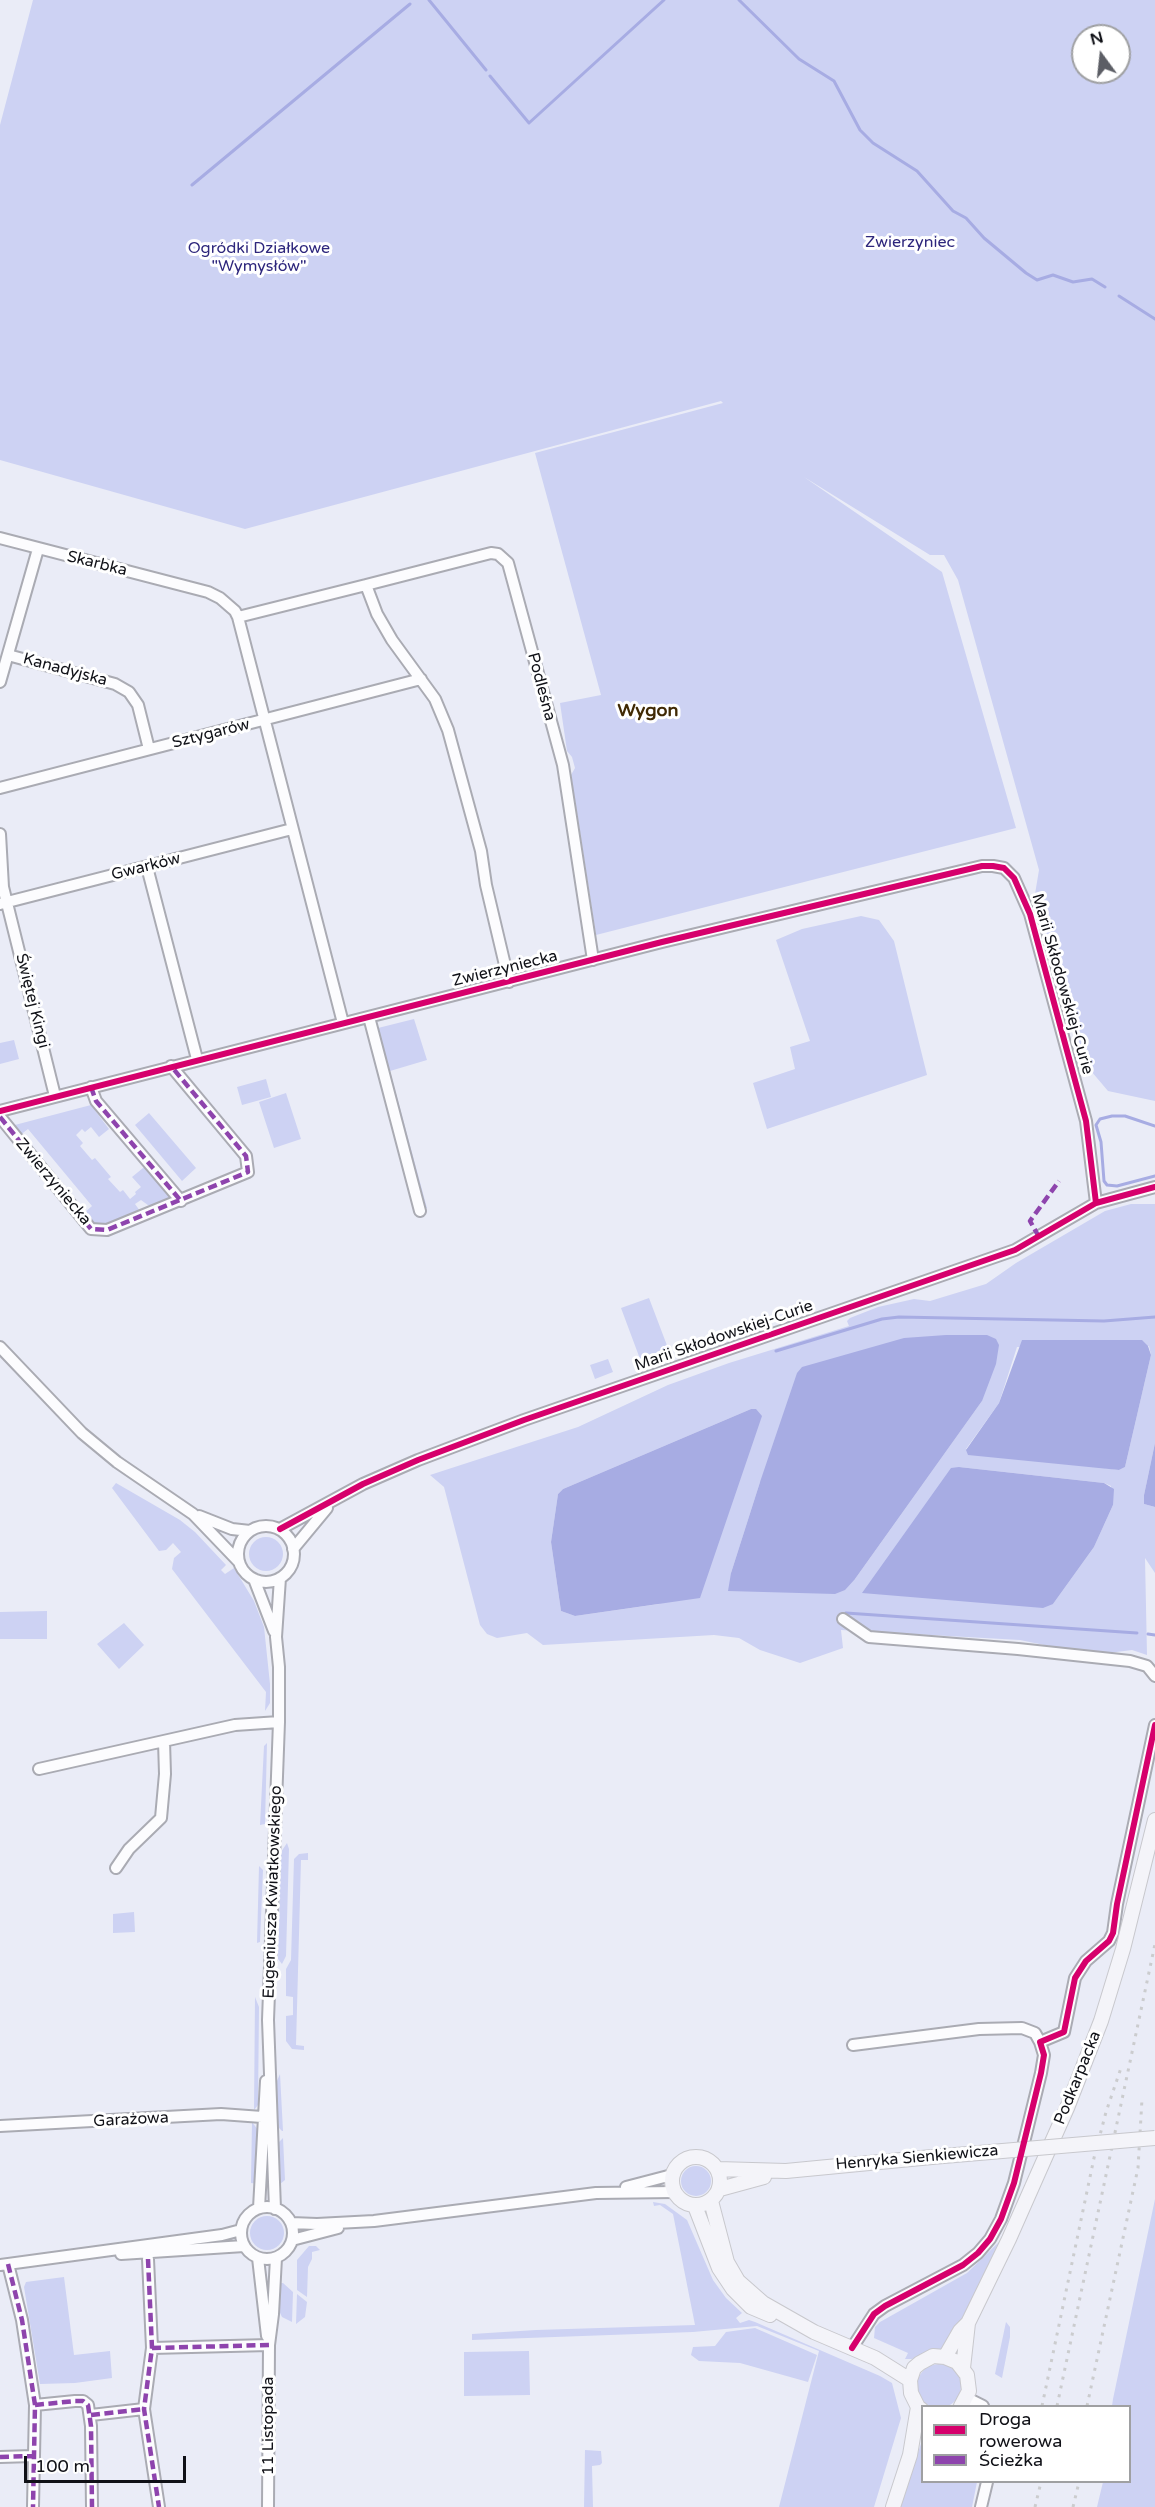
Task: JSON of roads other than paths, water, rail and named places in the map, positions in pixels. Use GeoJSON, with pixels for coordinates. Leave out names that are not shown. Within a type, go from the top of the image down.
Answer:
{"type":"FeatureCollection","features":[{"type":"Feature","properties":{"kind":"main road","name":"Podkarpacka"},"geometry":{"type":"LineString","coordinates":[[964,2402],[969,2383],[963,2368],[968,2323],[1039,2172],[1101,2021],[1123,1949],[1155,1820]]}},
{"type":"Feature","properties":{"kind":"main road","name":"Henryka Sienkiewicza"},"geometry":{"type":"LineString","coordinates":[[718,2169],[786,2171],[1155,2138]]}},
{"type":"Feature","properties":{"kind":"main road"},"geometry":{"type":"LineString","coordinates":[[689,2158],[705,2158],[718,2169],[720,2189],[711,2201],[695,2206],[683,2202],[674,2192],[672,2175],[676,2167],[689,2158]]}},
{"type":"Feature","properties":{"kind":"main road","name":"Henryka Sienkiewicza"},"geometry":{"type":"LineString","coordinates":[[720,2189],[786,2171]]}},
{"type":"Feature","properties":{"kind":"main road"},"geometry":{"type":"LineString","coordinates":[[711,2201],[718,2236],[727,2262],[738,2281],[763,2302],[814,2331],[874,2358],[887,2359],[912,2374]]}},
{"type":"Feature","properties":{"kind":"main road"},"geometry":{"type":"LineString","coordinates":[[695,2206],[719,2268],[733,2289],[751,2307],[788,2324],[814,2331]]}},
{"type":"Feature","properties":{"kind":"main road","name":"Podkarpacka"},"geometry":{"type":"LineString","coordinates":[[945,2356],[960,2331],[968,2323]]}},
{"type":"Feature","properties":{"kind":"main road"},"geometry":{"type":"LineString","coordinates":[[893,2507],[910,2455],[920,2409],[910,2393],[912,2374],[933,2356],[945,2356],[963,2368]]}},
{"type":"Feature","properties":{"kind":"main road"},"geometry":{"type":"LineString","coordinates":[[910,2455],[921,2438]]}},
{"type":"Feature","properties":{"kind":"street","name":"Skarbka"},"geometry":{"type":"LineString","coordinates":[[0,538],[195,589],[220,598],[238,616]]}},
{"type":"Feature","properties":{"kind":"street"},"geometry":{"type":"LineString","coordinates":[[0,682],[38,549]]}},
{"type":"Feature","properties":{"kind":"street","name":"Podleśna"},"geometry":{"type":"LineString","coordinates":[[238,616],[491,554],[498,554],[508,562],[563,765],[592,960]]}},
{"type":"Feature","properties":{"kind":"street"},"geometry":{"type":"LineString","coordinates":[[366,585],[377,614],[392,640],[435,699],[448,730],[481,851],[486,885],[509,982]]}},
{"type":"Feature","properties":{"kind":"street"},"geometry":{"type":"LineString","coordinates":[[238,616],[343,1023]]}},
{"type":"Feature","properties":{"kind":"street","name":"Kanadyjska"},"geometry":{"type":"LineString","coordinates":[[8,655],[115,684],[129,692],[138,705],[149,749]]}},
{"type":"Feature","properties":{"kind":"street","name":"Sztygarów"},"geometry":{"type":"LineString","coordinates":[[0,788],[421,679]]}},
{"type":"Feature","properties":{"kind":"street","name":"Gwarków"},"geometry":{"type":"LineString","coordinates":[[3,903],[292,829]]}},
{"type":"Feature","properties":{"kind":"street","name":"Świętej Kingi"},"geometry":{"type":"LineString","coordinates":[[0,834],[3,903],[55,1096]]}},
{"type":"Feature","properties":{"kind":"street","name":"Zwierzyniecka"},"geometry":{"type":"LineString","coordinates":[[0,1111],[592,960],[982,866],[1004,868],[1014,878]]}},
{"type":"Feature","properties":{"kind":"street"},"geometry":{"type":"LineString","coordinates":[[147,867],[197,1059]]}},
{"type":"Feature","properties":{"kind":"street","name":"Marii Skłodowskiej-Curie"},"geometry":{"type":"LineString","coordinates":[[1014,878],[1030,914],[1089,1134],[1096,1203]]}},
{"type":"Feature","properties":{"kind":"street"},"geometry":{"type":"LineString","coordinates":[[369,1017],[420,1211]]}},
{"type":"Feature","properties":{"kind":"street","name":"Zwierzyniecka"},"geometry":{"type":"LineString","coordinates":[[0,1118],[91,1228],[107,1230],[248,1172],[246,1156],[171,1066]]}},
{"type":"Feature","properties":{"kind":"street"},"geometry":{"type":"LineString","coordinates":[[91,1087],[96,1101],[181,1201]]}},
{"type":"Feature","properties":{"kind":"street"},"geometry":{"type":"LineString","coordinates":[[1142,1192],[1155,1187]]}},
{"type":"Feature","properties":{"kind":"street"},"geometry":{"type":"LineString","coordinates":[[1142,1192],[1155,1193]]}},
{"type":"Feature","properties":{"kind":"street","name":"Marii Skłodowskiej-Curie"},"geometry":{"type":"LineString","coordinates":[[280,1529],[400,1467],[514,1424],[1015,1250],[1096,1203],[1142,1192]]}},
{"type":"Feature","properties":{"kind":"street"},"geometry":{"type":"LineString","coordinates":[[0,1347],[82,1433],[117,1462],[193,1514],[239,1562],[242,1569],[254,1579],[276,1637]]}},
{"type":"Feature","properties":{"kind":"street"},"geometry":{"type":"LineString","coordinates":[[293,1549],[333,1501]]}},
{"type":"Feature","properties":{"kind":"street"},"geometry":{"type":"LineString","coordinates":[[193,1514],[232,1530],[250,1531],[268,1526],[280,1529],[289,1538],[293,1549],[292,1564],[280,1578],[270,1581],[254,1579]]}},
{"type":"Feature","properties":{"kind":"street"},"geometry":{"type":"LineString","coordinates":[[239,1562],[239,1546],[250,1531]]}},
{"type":"Feature","properties":{"kind":"street","name":"Eugeniusza Kwiatkowskiego"},"geometry":{"type":"LineString","coordinates":[[268,2063],[279,1722],[279,1667],[276,1637],[280,1578]]}},
{"type":"Feature","properties":{"kind":"street"},"geometry":{"type":"LineString","coordinates":[[843,1619],[869,1637],[1130,1661],[1147,1666],[1155,1676]]}},
{"type":"Feature","properties":{"kind":"street"},"geometry":{"type":"LineString","coordinates":[[39,1769],[234,1725],[279,1722]]}},
{"type":"Feature","properties":{"kind":"street"},"geometry":{"type":"LineString","coordinates":[[1040,2042],[1064,2032],[1075,1977],[1086,1961],[1109,1941],[1113,1933],[1117,1904],[1155,1725]]}},
{"type":"Feature","properties":{"kind":"street"},"geometry":{"type":"LineString","coordinates":[[116,1868],[129,1849],[160,1818],[165,1774],[164,1742]]}},
{"type":"Feature","properties":{"kind":"street"},"geometry":{"type":"LineString","coordinates":[[852,2348],[874,2314],[963,2265],[990,2239],[1008,2202],[1014,2183],[1044,2055],[1035,2033],[1022,2028],[979,2029],[853,2045]]}},
{"type":"Feature","properties":{"kind":"street"},"geometry":{"type":"LineString","coordinates":[[259,2208],[262,2117],[268,2063]]}},
{"type":"Feature","properties":{"kind":"street"},"geometry":{"type":"LineString","coordinates":[[268,2063],[273,2118],[275,2209]]}},
{"type":"Feature","properties":{"kind":"street","name":"Garażowa"},"geometry":{"type":"LineString","coordinates":[[0,2126],[221,2115],[262,2117]]}},
{"type":"Feature","properties":{"kind":"street"},"geometry":{"type":"LineString","coordinates":[[291,2223],[374,2221],[596,2193],[672,2175]]}},
{"type":"Feature","properties":{"kind":"street"},"geometry":{"type":"LineString","coordinates":[[596,2193],[674,2192]]}},
{"type":"Feature","properties":{"kind":"street"},"geometry":{"type":"LineString","coordinates":[[259,2208],[275,2209],[282,2212],[291,2223],[292,2240],[283,2254],[276,2258],[258,2258],[244,2246],[241,2230],[247,2217],[259,2208]]}},
{"type":"Feature","properties":{"kind":"street"},"geometry":{"type":"LineString","coordinates":[[292,2240],[374,2221]]}},
{"type":"Feature","properties":{"kind":"street"},"geometry":{"type":"LineString","coordinates":[[33,2507],[35,2405],[22,2320],[4,2264],[222,2235],[241,2230]]}},
{"type":"Feature","properties":{"kind":"street"},"geometry":{"type":"LineString","coordinates":[[96,2253],[126,2254],[244,2246]]}},
{"type":"Feature","properties":{"kind":"street","name":"11 Listopada"},"geometry":{"type":"LineString","coordinates":[[258,2258],[263,2316],[269,2345]]}},
{"type":"Feature","properties":{"kind":"street","name":"11 Listopada"},"geometry":{"type":"LineString","coordinates":[[268,2507],[269,2345],[276,2258]]}},
{"type":"Feature","properties":{"kind":"street"},"geometry":{"type":"LineString","coordinates":[[148,2259],[152,2348],[144,2409],[159,2507]]}},
{"type":"Feature","properties":{"kind":"street"},"geometry":{"type":"LineString","coordinates":[[152,2348],[269,2345]]}},
{"type":"Feature","properties":{"kind":"street"},"geometry":{"type":"LineString","coordinates":[[35,2405],[83,2401],[88,2405],[91,2415],[92,2507]]}},
{"type":"Feature","properties":{"kind":"street"},"geometry":{"type":"LineString","coordinates":[[91,2415],[144,2409]]}},
{"type":"Feature","properties":{"kind":"street"},"geometry":{"type":"LineString","coordinates":[[0,2457],[33,2456]]}},
{"type":"Feature","properties":{"kind":"street"},"geometry":{"type":"LineString","coordinates":[[981,2507],[987,2483]]}},
{"type":"Feature","properties":{"kind":"water"},"geometry":{"type":"Polygon","coordinates":[[[987,1335],[996,1339],[999,1345],[996,1364],[982,1401],[855,1579],[845,1590],[835,1594],[728,1591],[731,1573],[760,1482],[797,1373],[802,1367],[904,1338],[987,1335]]]}},
{"type":"Feature","properties":{"kind":"water"},"geometry":{"type":"Polygon","coordinates":[[[1022,1340],[1142,1340],[1148,1346],[1151,1355],[1125,1467],[1119,1470],[968,1455],[966,1450],[999,1403],[1022,1340]]]}},
{"type":"Feature","properties":{"kind":"water"},"geometry":{"type":"Polygon","coordinates":[[[751,1409],[756,1409],[762,1416],[700,1598],[575,1616],[561,1611],[551,1542],[558,1494],[563,1489],[751,1409]]]}},
{"type":"Feature","properties":{"kind":"water"},"geometry":{"type":"Polygon","coordinates":[[[1155,1443],[1155,1507],[1144,1504],[1144,1495],[1155,1443]]]}},
{"type":"Feature","properties":{"kind":"water"},"geometry":{"type":"Polygon","coordinates":[[[951,1468],[1104,1483],[1114,1489],[1113,1505],[1094,1547],[1053,1604],[1043,1608],[862,1593],[951,1468]]]}},
{"type":"Feature","properties":{"kind":"waterway"},"geometry":{"type":"LineString","coordinates":[[429,0],[486,70]]}},
{"type":"Feature","properties":{"kind":"waterway"},"geometry":{"type":"LineString","coordinates":[[490,76],[529,123],[664,0]]}},
{"type":"Feature","properties":{"kind":"waterway"},"geometry":{"type":"LineString","coordinates":[[739,0],[799,59],[834,81],[860,130],[873,143],[917,171],[953,211],[966,218],[984,238],[1026,273],[1037,280],[1053,275],[1073,282],[1092,279],[1105,287]]}},
{"type":"Feature","properties":{"kind":"waterway"},"geometry":{"type":"LineString","coordinates":[[192,185],[410,4]]}},
{"type":"Feature","properties":{"kind":"waterway"},"geometry":{"type":"LineString","coordinates":[[1119,296],[1155,319]]}},
{"type":"Feature","properties":{"kind":"waterway"},"geometry":{"type":"LineString","coordinates":[[1155,1126],[1125,1116],[1100,1119],[1096,1125],[1101,1142],[1104,1181],[1107,1185],[1117,1186],[1155,1176]]}},
{"type":"Feature","properties":{"kind":"waterway"},"geometry":{"type":"LineString","coordinates":[[776,1351],[882,1319],[899,1317],[1104,1321],[1155,1317]]}},
{"type":"Feature","properties":{"kind":"waterway"},"geometry":{"type":"LineString","coordinates":[[846,1613],[1137,1633]]}},
{"type":"Feature","properties":{"kind":"waterway"},"geometry":{"type":"LineString","coordinates":[[1148,1634],[1155,1635]]}},
{"type":"Feature","properties":{"kind":"railway"},"geometry":{"type":"LineString","coordinates":[[1057,2405],[1155,1944]]}},
{"type":"Feature","properties":{"kind":"railway"},"geometry":{"type":"LineString","coordinates":[[1042,2405],[1094,2158],[1121,2068]]}},
{"type":"Feature","properties":{"kind":"railway"},"geometry":{"type":"LineString","coordinates":[[1087,2405],[1138,2168],[1142,2099]]}},
{"type":"Feature","properties":{"kind":"railway"},"geometry":{"type":"LineString","coordinates":[[1035,2507],[1041,2483]]}},
{"type":"Feature","properties":{"kind":"railway"},"geometry":{"type":"LineString","coordinates":[[1073,2507],[1079,2483]]}},
{"type":"Feature","properties":{"kind":"district","name":"Wygon"},"geometry":{"type":"Point","coordinates":[648,711]}},
{"type":"Feature","properties":{"kind":"park label","name":"Zwierzyniec"},"geometry":{"type":"Point","coordinates":[910,243]}},
{"type":"Feature","properties":{"kind":"park label","name":"Ogródki Działkowe \"Wymysłów\""},"geometry":{"type":"Point","coordinates":[259,258]}}]}
